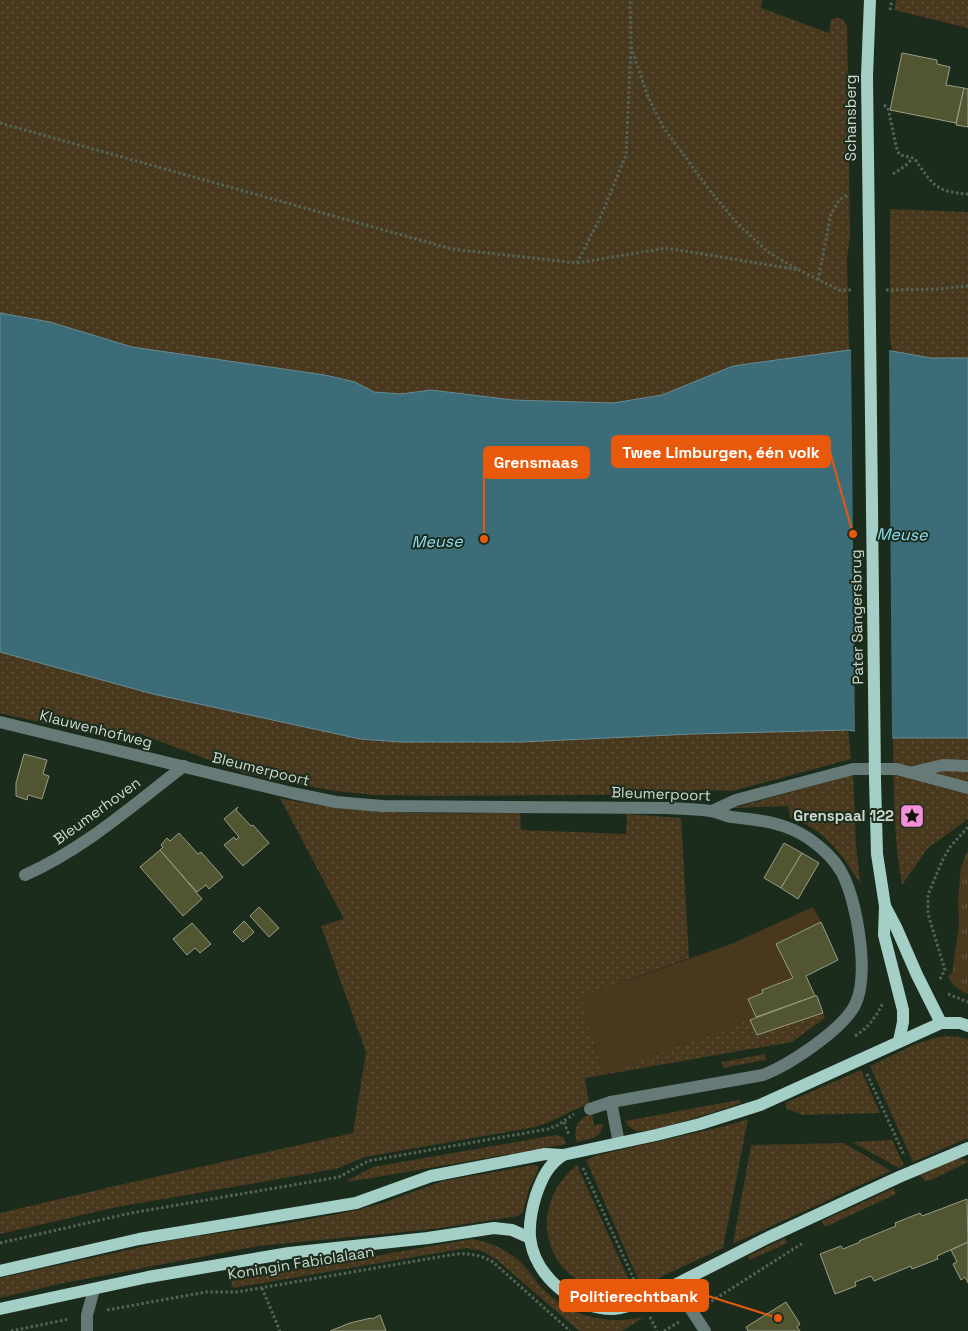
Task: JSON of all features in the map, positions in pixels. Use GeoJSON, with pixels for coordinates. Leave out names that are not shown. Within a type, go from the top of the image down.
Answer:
{"type":"FeatureCollection","features":[{"type":"Feature","properties":{"kind":"main road","name":"Schansberg"},"geometry":{"type":"LineString","coordinates":[[869,236],[867,67],[870,0]]}},
{"type":"Feature","properties":{"kind":"main road","name":"Pater Sangersbrug"},"geometry":{"type":"LineString","coordinates":[[869,236],[877,854],[885,906],[884,935],[903,1010],[903,1022],[899,1041]]}},
{"type":"Feature","properties":{"kind":"main road","name":"Pater Sangersbrug"},"geometry":{"type":"LineString","coordinates":[[885,906],[941,1023]]}},
{"type":"Feature","properties":{"kind":"main road"},"geometry":{"type":"LineString","coordinates":[[0,1271],[139,1239],[356,1202],[431,1176],[544,1154],[563,1155],[700,1124],[760,1105],[941,1023],[960,1023],[968,1026]]}},
{"type":"Feature","properties":{"kind":"main road"},"geometry":{"type":"LineString","coordinates":[[563,1155],[553,1161],[542,1180],[533,1204],[530,1238],[540,1266],[552,1282],[578,1301],[612,1309],[628,1307],[767,1238],[912,1171],[968,1148]]}},
{"type":"Feature","properties":{"kind":"main road","name":"Koningin Fabiolalaan"},"geometry":{"type":"LineString","coordinates":[[0,1309],[148,1277],[289,1253],[428,1238],[494,1228],[512,1230],[530,1238]]}},
{"type":"Feature","properties":{"kind":"street","name":"Klauwenhofweg"},"geometry":{"type":"LineString","coordinates":[[0,722],[184,766]]}},
{"type":"Feature","properties":{"kind":"street"},"geometry":{"type":"LineString","coordinates":[[912,773],[943,765],[968,766]]}},
{"type":"Feature","properties":{"kind":"street","name":"Bleumerpoort"},"geometry":{"type":"LineString","coordinates":[[184,766],[306,796],[359,804],[669,808],[712,811],[731,817],[768,821],[792,829],[817,844],[834,862],[848,885],[859,938],[862,975],[858,998],[850,1012],[839,1025],[796,1058],[772,1071],[753,1077],[611,1102],[590,1109]]}},
{"type":"Feature","properties":{"kind":"street","name":"Bleumerhoven"},"geometry":{"type":"LineString","coordinates":[[25,875],[70,852],[184,766]]}},
{"type":"Feature","properties":{"kind":"street"},"geometry":{"type":"LineString","coordinates":[[712,811],[736,800],[853,769],[897,769],[968,788]]}},
{"type":"Feature","properties":{"kind":"street"},"geometry":{"type":"LineString","coordinates":[[611,1102],[619,1143]]}},
{"type":"Feature","properties":{"kind":"street"},"geometry":{"type":"LineString","coordinates":[[675,1285],[705,1331]]}},
{"type":"Feature","properties":{"kind":"street"},"geometry":{"type":"LineString","coordinates":[[88,1331],[87,1315],[94,1289]]}},
{"type":"Feature","properties":{"kind":"path"},"geometry":{"type":"LineString","coordinates":[[577,263],[601,216],[626,155],[631,47],[630,0]]}},
{"type":"Feature","properties":{"kind":"path"},"geometry":{"type":"LineString","coordinates":[[890,9],[892,0]]}},
{"type":"Feature","properties":{"kind":"path"},"geometry":{"type":"LineString","coordinates":[[0,123],[452,249],[577,263],[666,248],[799,270],[768,252],[752,238],[711,192],[663,127],[648,97],[631,47]]}},
{"type":"Feature","properties":{"kind":"path"},"geometry":{"type":"LineString","coordinates":[[884,105],[888,108],[899,153],[903,156],[914,158],[937,187],[948,192],[968,194]]}},
{"type":"Feature","properties":{"kind":"path"},"geometry":{"type":"LineString","coordinates":[[893,174],[914,158]]}},
{"type":"Feature","properties":{"kind":"path"},"geometry":{"type":"LineString","coordinates":[[818,280],[831,214],[840,200],[847,195]]}},
{"type":"Feature","properties":{"kind":"path"},"geometry":{"type":"LineString","coordinates":[[935,972],[940,980],[945,970],[928,914],[928,895],[950,847],[968,827]]}},
{"type":"Feature","properties":{"kind":"path"},"geometry":{"type":"LineString","coordinates":[[944,987],[949,994],[968,1002]]}},
{"type":"Feature","properties":{"kind":"path"},"geometry":{"type":"LineString","coordinates":[[882,1005],[874,1020],[863,1031],[851,1038],[912,1171]]}},
{"type":"Feature","properties":{"kind":"path"},"geometry":{"type":"LineString","coordinates":[[0,1244],[131,1213],[339,1177],[368,1161],[543,1131],[564,1122],[572,1143]]}},
{"type":"Feature","properties":{"kind":"path"},"geometry":{"type":"LineString","coordinates":[[581,1162],[638,1288]]}},
{"type":"Feature","properties":{"kind":"path"},"geometry":{"type":"LineString","coordinates":[[694,1312],[809,1240]]}},
{"type":"Feature","properties":{"kind":"path","name":"Koningin Fabiolalaan"},"geometry":{"type":"LineString","coordinates":[[11,1331],[206,1292],[237,1292],[456,1254],[475,1254],[493,1262],[570,1331]]}},
{"type":"Feature","properties":{"kind":"path"},"geometry":{"type":"LineString","coordinates":[[262,1288],[280,1331]]}},
{"type":"Feature","properties":{"kind":"path"},"geometry":{"type":"LineString","coordinates":[[649,1315],[657,1331]]}},
{"type":"Feature","properties":{"kind":"green space"},"geometry":{"type":"Polygon","coordinates":[[[0,0],[762,0],[761,8],[829,33],[831,20],[841,18],[847,26],[850,236],[847,258],[849,350],[733,366],[662,395],[612,403],[513,400],[431,390],[401,394],[374,392],[355,382],[325,375],[132,347],[50,322],[0,313],[0,0]]]}},
{"type":"Feature","properties":{"kind":"green space"},"geometry":{"type":"Polygon","coordinates":[[[896,0],[968,0],[968,28],[894,10],[896,0]]]}},
{"type":"Feature","properties":{"kind":"green space"},"geometry":{"type":"Polygon","coordinates":[[[890,209],[968,212],[968,358],[931,358],[892,351],[890,337],[890,209]]]}},
{"type":"Feature","properties":{"kind":"green space"},"geometry":{"type":"Polygon","coordinates":[[[0,652],[153,694],[360,739],[400,742],[522,742],[693,734],[848,730],[851,759],[733,791],[693,790],[693,794],[440,796],[373,795],[328,790],[244,773],[135,732],[128,743],[0,713],[0,652]]]}},
{"type":"Feature","properties":{"kind":"green space"},"geometry":{"type":"Polygon","coordinates":[[[893,738],[968,738],[968,819],[928,848],[902,885],[895,830],[893,738]]]}},
{"type":"Feature","properties":{"kind":"green space"},"geometry":{"type":"Polygon","coordinates":[[[853,775],[860,883],[831,843],[812,828],[790,818],[788,806],[733,808],[853,775]]]}},
{"type":"Feature","properties":{"kind":"green space"},"geometry":{"type":"Polygon","coordinates":[[[280,798],[340,808],[400,812],[520,813],[521,830],[626,834],[627,814],[681,818],[689,958],[582,997],[603,1074],[750,1019],[757,1035],[823,1013],[825,1018],[792,1042],[585,1078],[589,1104],[535,1127],[365,1157],[336,1169],[117,1207],[0,1234],[0,1213],[353,1133],[366,1052],[321,926],[344,919],[280,798]]]}},
{"type":"Feature","properties":{"kind":"green space"},"geometry":{"type":"Polygon","coordinates":[[[968,850],[968,994],[956,987],[948,976],[952,973],[959,925],[958,899],[961,867],[968,850]]]}},
{"type":"Feature","properties":{"kind":"green space"},"geometry":{"type":"Polygon","coordinates":[[[813,907],[821,922],[776,944],[793,978],[762,990],[763,994],[748,999],[756,1017],[603,1075],[581,997],[731,944],[813,907]]]}},
{"type":"Feature","properties":{"kind":"green space"},"geometry":{"type":"Polygon","coordinates":[[[945,1036],[968,1039],[968,1138],[913,1162],[870,1066],[916,1044],[945,1036]]]}},
{"type":"Feature","properties":{"kind":"green space"},"geometry":{"type":"Polygon","coordinates":[[[765,1054],[766,1060],[723,1068],[722,1062],[765,1054]]]}},
{"type":"Feature","properties":{"kind":"green space"},"geometry":{"type":"Polygon","coordinates":[[[861,1070],[880,1113],[802,1115],[787,1109],[785,1103],[861,1070]]]}},
{"type":"Feature","properties":{"kind":"green space"},"geometry":{"type":"Polygon","coordinates":[[[739,1100],[741,1103],[656,1129],[636,1131],[629,1127],[625,1121],[739,1100]]]}},
{"type":"Feature","properties":{"kind":"green space"},"geometry":{"type":"Polygon","coordinates":[[[592,1114],[594,1125],[603,1124],[600,1133],[594,1138],[577,1142],[577,1124],[583,1118],[592,1114]]]}},
{"type":"Feature","properties":{"kind":"green space"},"geometry":{"type":"Polygon","coordinates":[[[748,1119],[723,1248],[641,1286],[586,1160],[598,1155],[748,1119]]]}},
{"type":"Feature","properties":{"kind":"green space"},"geometry":{"type":"Polygon","coordinates":[[[556,1135],[563,1137],[567,1144],[348,1182],[348,1180],[373,1167],[556,1135]]]}},
{"type":"Feature","properties":{"kind":"green space"},"geometry":{"type":"Polygon","coordinates":[[[892,1140],[904,1165],[899,1168],[852,1142],[892,1140]]]}},
{"type":"Feature","properties":{"kind":"green space"},"geometry":{"type":"Polygon","coordinates":[[[844,1143],[891,1171],[733,1244],[751,1145],[844,1143]]]}},
{"type":"Feature","properties":{"kind":"green space"},"geometry":{"type":"Polygon","coordinates":[[[959,1158],[968,1162],[929,1181],[925,1181],[920,1175],[959,1158]]]}},
{"type":"Feature","properties":{"kind":"green space"},"geometry":{"type":"Polygon","coordinates":[[[534,1165],[538,1166],[538,1171],[529,1189],[523,1212],[518,1216],[434,1229],[259,1246],[59,1284],[0,1298],[0,1278],[178,1239],[289,1223],[353,1211],[383,1203],[443,1181],[534,1165]]]}},
{"type":"Feature","properties":{"kind":"green space"},"geometry":{"type":"Polygon","coordinates":[[[577,1165],[633,1289],[606,1290],[583,1283],[565,1270],[553,1252],[547,1230],[549,1208],[558,1185],[577,1165]]]}},
{"type":"Feature","properties":{"kind":"green space"},"geometry":{"type":"Polygon","coordinates":[[[894,1188],[896,1194],[825,1227],[822,1221],[894,1188]]]}},
{"type":"Feature","properties":{"kind":"green space"},"geometry":{"type":"Polygon","coordinates":[[[785,1238],[787,1243],[750,1260],[748,1256],[785,1238]]]}},
{"type":"Feature","properties":{"kind":"green space"},"geometry":{"type":"Polygon","coordinates":[[[472,1239],[496,1246],[510,1254],[528,1270],[540,1286],[553,1298],[576,1312],[602,1319],[616,1320],[644,1317],[622,1331],[579,1331],[496,1259],[482,1251],[467,1248],[233,1288],[231,1281],[472,1239]]]}},
{"type":"Feature","properties":{"kind":"water","name":"Meuse"},"geometry":{"type":"Polygon","coordinates":[[[0,313],[50,322],[132,347],[325,375],[355,382],[374,392],[401,394],[431,390],[513,400],[613,403],[662,395],[733,366],[849,350],[892,351],[931,358],[968,358],[968,738],[893,738],[848,730],[693,734],[522,742],[400,742],[360,739],[153,694],[0,652],[0,313]]]}},
{"type":"Feature","properties":{"kind":"pier"},"geometry":{"type":"Polygon","coordinates":[[[851,348],[889,348],[892,741],[855,734],[851,348]]]}},
{"type":"Feature","properties":{"kind":"building"},"geometry":{"type":"Polygon","coordinates":[[[902,53],[937,60],[937,64],[950,67],[946,85],[964,88],[956,123],[890,110],[902,53]]]}},
{"type":"Feature","properties":{"kind":"building"},"geometry":{"type":"Polygon","coordinates":[[[964,88],[968,89],[968,127],[956,125],[964,88]]]}},
{"type":"Feature","properties":{"kind":"building"},"geometry":{"type":"Polygon","coordinates":[[[24,754],[47,760],[43,774],[49,776],[42,799],[28,795],[27,800],[16,796],[16,783],[24,754]]]}},
{"type":"Feature","properties":{"kind":"building"},"geometry":{"type":"Polygon","coordinates":[[[238,807],[236,810],[269,843],[243,866],[224,845],[234,837],[236,840],[239,837],[224,819],[238,807]]]}},
{"type":"Feature","properties":{"kind":"building"},"geometry":{"type":"Polygon","coordinates":[[[179,833],[198,854],[201,852],[223,877],[209,889],[206,885],[197,892],[160,850],[163,847],[161,845],[167,838],[170,841],[179,833]]]}},
{"type":"Feature","properties":{"kind":"building"},"geometry":{"type":"Polygon","coordinates":[[[784,843],[802,853],[781,888],[764,878],[784,843]]]}},
{"type":"Feature","properties":{"kind":"building"},"geometry":{"type":"Polygon","coordinates":[[[160,850],[202,899],[183,916],[140,867],[160,850]]]}},
{"type":"Feature","properties":{"kind":"building"},"geometry":{"type":"Polygon","coordinates":[[[802,853],[819,863],[798,899],[781,888],[802,853]]]}},
{"type":"Feature","properties":{"kind":"building"},"geometry":{"type":"Polygon","coordinates":[[[259,907],[279,928],[269,937],[250,916],[259,907]]]}},
{"type":"Feature","properties":{"kind":"building"},"geometry":{"type":"Polygon","coordinates":[[[244,921],[254,932],[243,942],[233,932],[244,921]]]}},
{"type":"Feature","properties":{"kind":"building"},"geometry":{"type":"Polygon","coordinates":[[[821,922],[838,960],[806,976],[815,996],[756,1017],[748,999],[763,993],[762,990],[793,978],[776,944],[821,922]]]}},
{"type":"Feature","properties":{"kind":"building"},"geometry":{"type":"Polygon","coordinates":[[[192,923],[211,944],[200,953],[195,948],[187,955],[173,939],[192,923]]]}},
{"type":"Feature","properties":{"kind":"building"},"geometry":{"type":"Polygon","coordinates":[[[817,996],[823,1013],[757,1035],[750,1020],[817,996]]]}},
{"type":"Feature","properties":{"kind":"building"},"geometry":{"type":"Polygon","coordinates":[[[967,1199],[968,1242],[937,1256],[938,1259],[912,1269],[911,1266],[874,1281],[871,1276],[855,1282],[856,1286],[835,1294],[820,1254],[841,1246],[843,1249],[896,1226],[895,1223],[920,1213],[922,1216],[967,1199]]]}},
{"type":"Feature","properties":{"kind":"building"},"geometry":{"type":"Polygon","coordinates":[[[968,1242],[968,1283],[965,1277],[961,1280],[953,1264],[957,1262],[951,1250],[968,1242]]]}},
{"type":"Feature","properties":{"kind":"building"},"geometry":{"type":"Polygon","coordinates":[[[786,1302],[800,1324],[797,1327],[800,1331],[748,1331],[746,1327],[786,1302]]]}},
{"type":"Feature","properties":{"kind":"building"},"geometry":{"type":"Polygon","coordinates":[[[380,1315],[386,1331],[330,1331],[350,1323],[372,1319],[380,1315]]]}},
{"type":"Feature","properties":{"kind":"place","name":"Twee Limburgen, één volk"},"geometry":{"type":"Point","coordinates":[853,534]}},
{"type":"Feature","properties":{"kind":"place","name":"Grensmaas"},"geometry":{"type":"Point","coordinates":[484,539]}},
{"type":"Feature","properties":{"kind":"place","name":"Grenspaal 122"},"geometry":{"type":"Point","coordinates":[912,816]}},
{"type":"Feature","properties":{"kind":"place","name":"Politierechtbank"},"geometry":{"type":"Point","coordinates":[778,1318]}}]}
